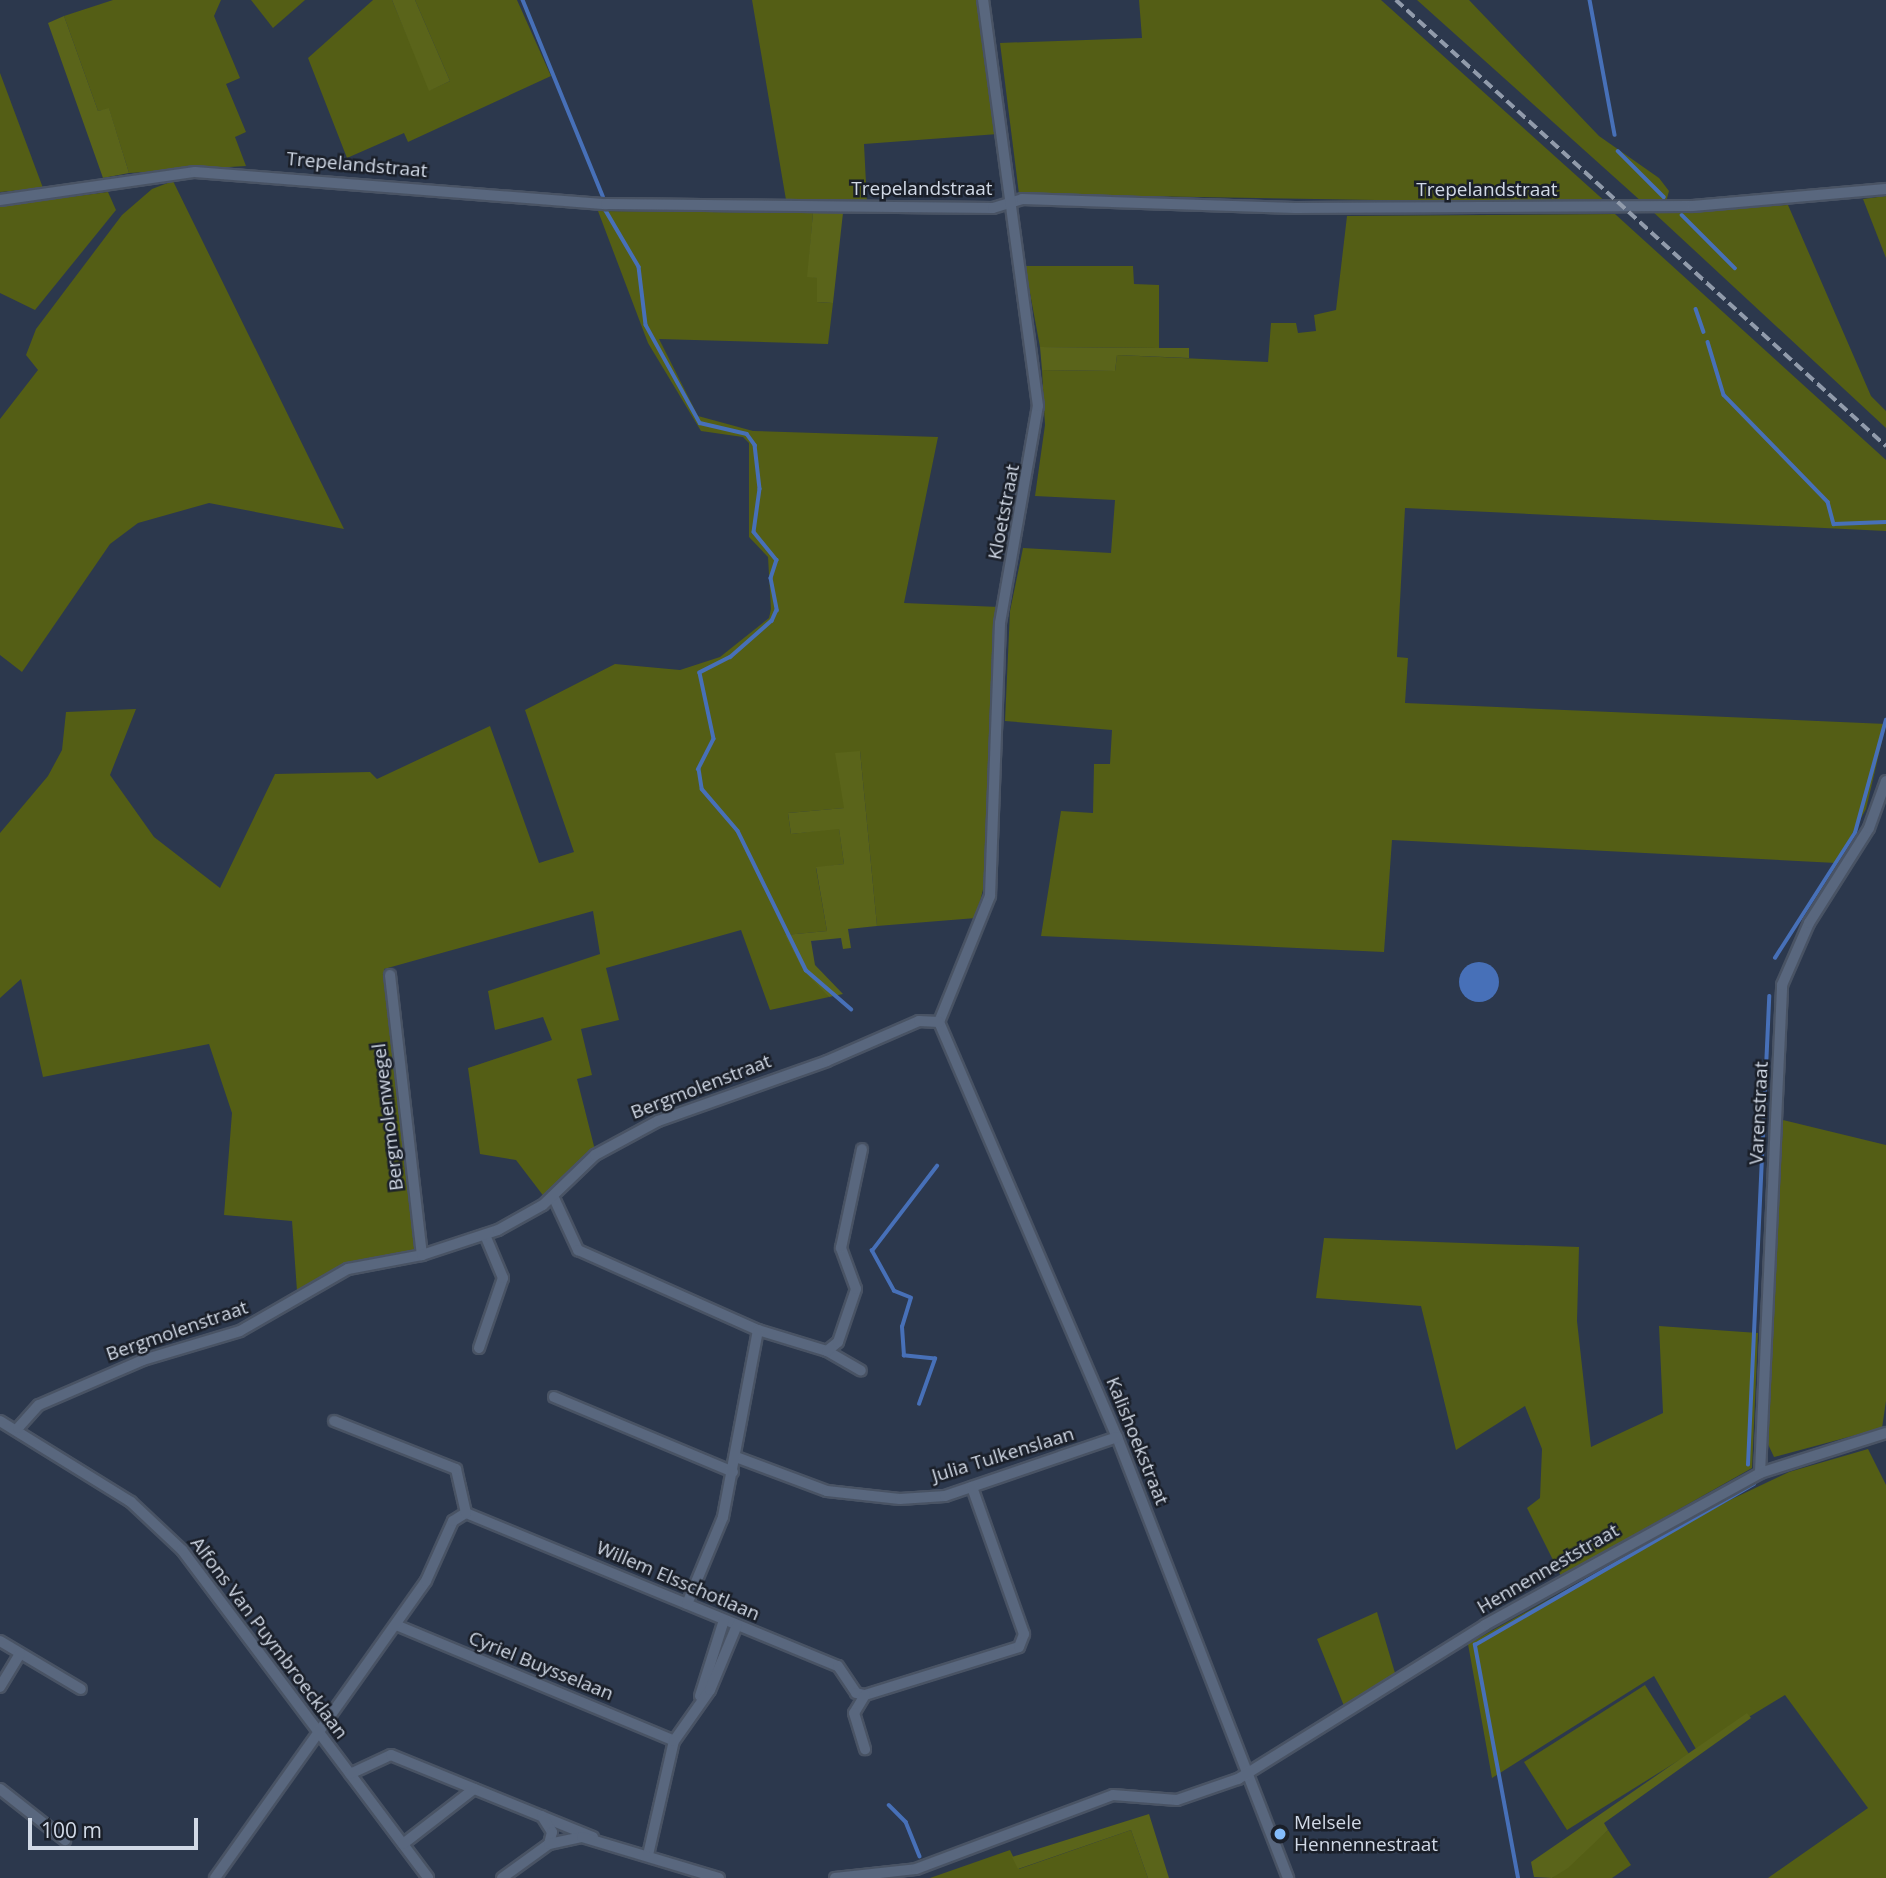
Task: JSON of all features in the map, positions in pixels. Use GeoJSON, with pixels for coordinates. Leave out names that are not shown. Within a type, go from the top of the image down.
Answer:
{"type":"FeatureCollection","features":[{"type":"Feature","properties":{"kind":"street","name":"Kloetstraat"},"geometry":{"type":"LineString","coordinates":[[939,1022],[990,896],[1000,623],[1036,439],[1038,406],[983,0]]}},
{"type":"Feature","properties":{"kind":"street","name":"Trepelandstraat"},"geometry":{"type":"LineString","coordinates":[[0,200],[195,172],[607,204],[993,208],[1010,202],[1674,206],[1886,189]]}},
{"type":"Feature","properties":{"kind":"street","name":"Varenstraat"},"geometry":{"type":"LineString","coordinates":[[1759,1473],[1782,985],[1809,923],[1864,838],[1886,781]]}},
{"type":"Feature","properties":{"kind":"street","name":"Bergmolenwegel"},"geometry":{"type":"LineString","coordinates":[[390,975],[422,1255]]}},
{"type":"Feature","properties":{"kind":"street","name":"Bergmolenstraat"},"geometry":{"type":"LineString","coordinates":[[18,1428],[32,1409],[62,1394],[240,1331],[348,1269],[422,1255],[485,1235],[553,1196],[595,1155],[640,1128],[737,1089],[827,1062],[919,1021],[939,1022]]}},
{"type":"Feature","properties":{"kind":"street","name":"Kalishoekstraat"},"geometry":{"type":"LineString","coordinates":[[939,1022],[1117,1437],[1288,1878]]}},
{"type":"Feature","properties":{"kind":"street"},"geometry":{"type":"LineString","coordinates":[[827,1351],[838,1342],[856,1289],[842,1248],[862,1149]]}},
{"type":"Feature","properties":{"kind":"street"},"geometry":{"type":"LineString","coordinates":[[553,1196],[569,1241],[578,1250],[758,1331],[827,1351],[861,1371]]}},
{"type":"Feature","properties":{"kind":"street"},"geometry":{"type":"LineString","coordinates":[[479,1348],[503,1278],[485,1235]]}},
{"type":"Feature","properties":{"kind":"street"},"geometry":{"type":"LineString","coordinates":[[687,1604],[733,1472],[758,1331]]}},
{"type":"Feature","properties":{"kind":"street"},"geometry":{"type":"LineString","coordinates":[[554,1397],[733,1472]]}},
{"type":"Feature","properties":{"kind":"street"},"geometry":{"type":"LineString","coordinates":[[0,1421],[18,1428]]}},
{"type":"Feature","properties":{"kind":"street"},"geometry":{"type":"LineString","coordinates":[[215,1878],[426,1581],[453,1521],[466,1513],[456,1469],[334,1421]]}},
{"type":"Feature","properties":{"kind":"street","name":"Alfons Van Puymbroecklaan"},"geometry":{"type":"LineString","coordinates":[[18,1428],[157,1524],[211,1584],[428,1878]]}},
{"type":"Feature","properties":{"kind":"street","name":"Hennenneststraat"},"geometry":{"type":"LineString","coordinates":[[835,1878],[916,1869],[1113,1795],[1177,1800],[1246,1773],[1485,1625],[1759,1473],[1886,1433]]}},
{"type":"Feature","properties":{"kind":"street","name":"Julia Tulkenslaan"},"geometry":{"type":"LineString","coordinates":[[736,1457],[859,1497],[945,1496],[1117,1437]]}},
{"type":"Feature","properties":{"kind":"street"},"geometry":{"type":"LineString","coordinates":[[865,1749],[854,1713],[865,1695],[1019,1647],[1024,1634],[972,1487]]}},
{"type":"Feature","properties":{"kind":"street","name":"Willem Elsschotlaan"},"geometry":{"type":"LineString","coordinates":[[466,1513],[838,1666],[856,1693],[865,1695]]}},
{"type":"Feature","properties":{"kind":"street"},"geometry":{"type":"LineString","coordinates":[[648,1855],[674,1741],[700,1696],[724,1620]]}},
{"type":"Feature","properties":{"kind":"street","name":"Cyriel Buysselaan"},"geometry":{"type":"LineString","coordinates":[[396,1625],[674,1741]]}},
{"type":"Feature","properties":{"kind":"street"},"geometry":{"type":"LineString","coordinates":[[700,1696],[710,1690],[737,1625]]}},
{"type":"Feature","properties":{"kind":"street"},"geometry":{"type":"LineString","coordinates":[[0,1641],[81,1689]]}},
{"type":"Feature","properties":{"kind":"street"},"geometry":{"type":"LineString","coordinates":[[0,1687],[20,1654]]}},
{"type":"Feature","properties":{"kind":"street"},"geometry":{"type":"LineString","coordinates":[[350,1774],[391,1755],[541,1814],[593,1838],[719,1878]]}},
{"type":"Feature","properties":{"kind":"street"},"geometry":{"type":"LineString","coordinates":[[403,1844],[474,1788]]}},
{"type":"Feature","properties":{"kind":"street"},"geometry":{"type":"LineString","coordinates":[[0,1789],[65,1840]]}},
{"type":"Feature","properties":{"kind":"street"},"geometry":{"type":"LineString","coordinates":[[541,1814],[552,1832],[549,1844]]}},
{"type":"Feature","properties":{"kind":"street"},"geometry":{"type":"LineString","coordinates":[[502,1878],[549,1844],[593,1838]]}},
{"type":"Feature","properties":{"kind":"green space"},"geometry":{"type":"Polygon","coordinates":[[[113,0],[221,0],[214,16],[240,78],[226,84],[246,132],[235,137],[246,166],[129,173],[109,109],[98,111],[64,16],[113,0]]]}},
{"type":"Feature","properties":{"kind":"green space"},"geometry":{"type":"Polygon","coordinates":[[[251,0],[305,0],[273,28],[251,0]]]}},
{"type":"Feature","properties":{"kind":"green space"},"geometry":{"type":"Polygon","coordinates":[[[373,0],[392,0],[430,90],[450,81],[415,0],[517,0],[551,76],[408,142],[404,133],[347,158],[308,58],[373,0]]]}},
{"type":"Feature","properties":{"kind":"green space"},"geometry":{"type":"Polygon","coordinates":[[[392,0],[415,0],[450,81],[429,91],[392,0]]]}},
{"type":"Feature","properties":{"kind":"green space"},"geometry":{"type":"Polygon","coordinates":[[[752,0],[979,0],[998,134],[864,144],[867,203],[786,200],[752,0]]]}},
{"type":"Feature","properties":{"kind":"green space"},"geometry":{"type":"Polygon","coordinates":[[[1139,0],[1381,0],[1608,204],[1019,194],[1000,43],[1142,38],[1139,0]]]}},
{"type":"Feature","properties":{"kind":"green space"},"geometry":{"type":"Polygon","coordinates":[[[1417,0],[1469,0],[1599,136],[1659,178],[1669,191],[1666,202],[1642,202],[1417,0]]]}},
{"type":"Feature","properties":{"kind":"green space"},"geometry":{"type":"Polygon","coordinates":[[[64,16],[98,111],[109,108],[129,173],[103,178],[48,23],[64,16]]]}},
{"type":"Feature","properties":{"kind":"green space"},"geometry":{"type":"Polygon","coordinates":[[[0,73],[43,188],[0,192],[0,73]]]}},
{"type":"Feature","properties":{"kind":"green space"},"geometry":{"type":"Polygon","coordinates":[[[173,181],[344,529],[209,503],[138,523],[110,544],[22,672],[0,655],[0,419],[38,370],[26,355],[36,329],[122,215],[152,189],[173,181]]]}},
{"type":"Feature","properties":{"kind":"green space"},"geometry":{"type":"Polygon","coordinates":[[[108,192],[116,210],[35,310],[0,293],[0,206],[108,192]]]}},
{"type":"Feature","properties":{"kind":"green space"},"geometry":{"type":"Polygon","coordinates":[[[1886,196],[1886,258],[1863,199],[1886,196]]]}},
{"type":"Feature","properties":{"kind":"green space"},"geometry":{"type":"Polygon","coordinates":[[[1788,205],[1871,396],[1886,411],[1886,428],[1652,211],[1788,205]]]}},
{"type":"Feature","properties":{"kind":"green space"},"geometry":{"type":"Polygon","coordinates":[[[598,211],[813,213],[808,276],[818,278],[817,302],[833,303],[828,344],[659,339],[698,416],[753,431],[938,437],[904,603],[999,607],[988,869],[976,918],[877,926],[860,751],[845,808],[788,813],[791,834],[839,828],[844,864],[816,868],[827,931],[786,935],[829,997],[770,1010],[741,930],[606,968],[619,1020],[581,1029],[592,1075],[577,1079],[595,1150],[545,1198],[516,1160],[480,1154],[468,1068],[552,1040],[543,1017],[495,1030],[488,991],[600,954],[593,911],[384,969],[420,1250],[345,1263],[297,1291],[292,1221],[224,1215],[232,1113],[209,1044],[43,1077],[21,979],[0,998],[0,833],[48,776],[62,750],[66,712],[136,709],[110,775],[154,837],[220,888],[275,774],[370,772],[377,779],[490,726],[539,863],[574,852],[525,710],[615,664],[680,670],[720,657],[769,618],[771,609],[768,557],[749,537],[749,443],[743,437],[701,431],[648,343],[598,211]]]}},
{"type":"Feature","properties":{"kind":"green space"},"geometry":{"type":"Polygon","coordinates":[[[813,213],[843,213],[833,303],[817,302],[817,278],[807,277],[813,213]]]}},
{"type":"Feature","properties":{"kind":"green space"},"geometry":{"type":"Polygon","coordinates":[[[1615,214],[1886,460],[1886,531],[1405,508],[1397,657],[1408,658],[1405,703],[1886,724],[1866,809],[1836,863],[1392,840],[1384,952],[1041,936],[1061,811],[1093,813],[1094,764],[1110,764],[1112,730],[1005,721],[1010,611],[1023,548],[1111,553],[1115,500],[1035,496],[1045,425],[1042,370],[1115,371],[1117,355],[1268,362],[1271,323],[1296,323],[1298,333],[1316,331],[1314,315],[1336,310],[1347,216],[1615,214]]]}},
{"type":"Feature","properties":{"kind":"green space"},"geometry":{"type":"Polygon","coordinates":[[[1025,266],[1133,266],[1134,284],[1159,285],[1159,348],[1040,347],[1025,266]]]}},
{"type":"Feature","properties":{"kind":"green space"},"geometry":{"type":"Polygon","coordinates":[[[1040,347],[1189,348],[1189,358],[1117,355],[1115,371],[1042,370],[1040,347]]]}},
{"type":"Feature","properties":{"kind":"green space"},"geometry":{"type":"Polygon","coordinates":[[[860,751],[877,926],[848,929],[851,948],[843,949],[841,938],[811,941],[815,965],[843,994],[829,997],[803,970],[785,935],[827,931],[816,867],[844,864],[839,829],[791,834],[788,813],[844,808],[835,753],[860,751]]]}},
{"type":"Feature","properties":{"kind":"green space"},"geometry":{"type":"Polygon","coordinates":[[[1783,1120],[1886,1145],[1886,1401],[1882,1428],[1774,1457],[1767,1442],[1783,1120]]]}},
{"type":"Feature","properties":{"kind":"green space"},"geometry":{"type":"Polygon","coordinates":[[[1324,1238],[1579,1247],[1577,1321],[1591,1447],[1663,1413],[1659,1326],[1758,1333],[1752,1468],[1561,1576],[1527,1508],[1540,1498],[1542,1449],[1525,1406],[1456,1450],[1421,1306],[1316,1298],[1324,1238]]]}},
{"type":"Feature","properties":{"kind":"green space"},"geometry":{"type":"Polygon","coordinates":[[[1868,1449],[1886,1485],[1886,1878],[1768,1878],[1868,1808],[1785,1695],[1696,1749],[1654,1676],[1492,1778],[1468,1644],[1730,1500],[1789,1472],[1868,1449]]]}},
{"type":"Feature","properties":{"kind":"green space"},"geometry":{"type":"Polygon","coordinates":[[[1377,1612],[1395,1673],[1344,1706],[1317,1639],[1377,1612]]]}},
{"type":"Feature","properties":{"kind":"green space"},"geometry":{"type":"Polygon","coordinates":[[[1645,1685],[1689,1754],[1567,1830],[1524,1762],[1645,1685]]]}},
{"type":"Feature","properties":{"kind":"green space"},"geometry":{"type":"Polygon","coordinates":[[[1747,1713],[1751,1718],[1604,1823],[1608,1830],[1568,1868],[1552,1878],[1534,1877],[1531,1862],[1747,1713]]]}},
{"type":"Feature","properties":{"kind":"green space"},"geometry":{"type":"Polygon","coordinates":[[[1149,1814],[1169,1878],[1148,1878],[1131,1830],[1018,1869],[1012,1857],[1149,1814]]]}},
{"type":"Feature","properties":{"kind":"green space"},"geometry":{"type":"Polygon","coordinates":[[[1131,1830],[1148,1878],[930,1878],[1010,1850],[1019,1869],[1131,1830]]]}},
{"type":"Feature","properties":{"kind":"green space"},"geometry":{"type":"Polygon","coordinates":[[[1608,1830],[1631,1865],[1612,1878],[1552,1878],[1608,1830]]]}},
{"type":"Feature","properties":{"kind":"water"},"geometry":{"type":"Polygon","coordinates":[[[1479,962],[1487,963],[1493,968],[1498,974],[1498,990],[1493,996],[1487,1001],[1479,1002],[1471,1001],[1465,996],[1460,990],[1459,982],[1460,974],[1465,968],[1471,963],[1479,962]]]}},
{"type":"Feature","properties":{"kind":"waterway"},"geometry":{"type":"LineString","coordinates":[[523,0],[603,196]]}},
{"type":"Feature","properties":{"kind":"waterway"},"geometry":{"type":"LineString","coordinates":[[1590,0],[1615,135]]}},
{"type":"Feature","properties":{"kind":"waterway"},"geometry":{"type":"LineString","coordinates":[[1618,151],[1664,197]]}},
{"type":"Feature","properties":{"kind":"waterway"},"geometry":{"type":"LineString","coordinates":[[605,209],[639,267],[646,325],[700,423],[747,434],[755,445],[760,489],[754,532],[777,560],[771,578],[777,610],[772,621],[731,657],[700,673],[714,739],[699,769],[702,789],[738,831],[806,970],[851,1009]]}},
{"type":"Feature","properties":{"kind":"waterway"},"geometry":{"type":"LineString","coordinates":[[1682,215],[1735,268]]}},
{"type":"Feature","properties":{"kind":"waterway"},"geometry":{"type":"LineString","coordinates":[[1696,309],[1704,332]]}},
{"type":"Feature","properties":{"kind":"waterway"},"geometry":{"type":"LineString","coordinates":[[1708,342],[1724,395],[1828,502],[1834,524],[1886,522]]}},
{"type":"Feature","properties":{"kind":"waterway"},"geometry":{"type":"LineString","coordinates":[[1775,958],[1855,833],[1886,720]]}},
{"type":"Feature","properties":{"kind":"waterway"},"geometry":{"type":"LineString","coordinates":[[1748,1465],[1769,996]]}},
{"type":"Feature","properties":{"kind":"waterway"},"geometry":{"type":"LineString","coordinates":[[919,1404],[935,1359],[904,1356],[902,1327],[911,1298],[894,1291],[872,1251],[937,1166]]}},
{"type":"Feature","properties":{"kind":"waterway"},"geometry":{"type":"LineString","coordinates":[[1518,1878],[1475,1645],[1754,1484]]}},
{"type":"Feature","properties":{"kind":"waterway"},"geometry":{"type":"LineString","coordinates":[[889,1805],[906,1822],[920,1856]]}},
{"type":"Feature","properties":{"kind":"railway"},"geometry":{"type":"LineString","coordinates":[[1396,0],[1886,446]]}},
{"type":"Feature","properties":{"kind":"place","name":"Melsele Hennennestraat"},"geometry":{"type":"Point","coordinates":[1280,1834]}}]}
